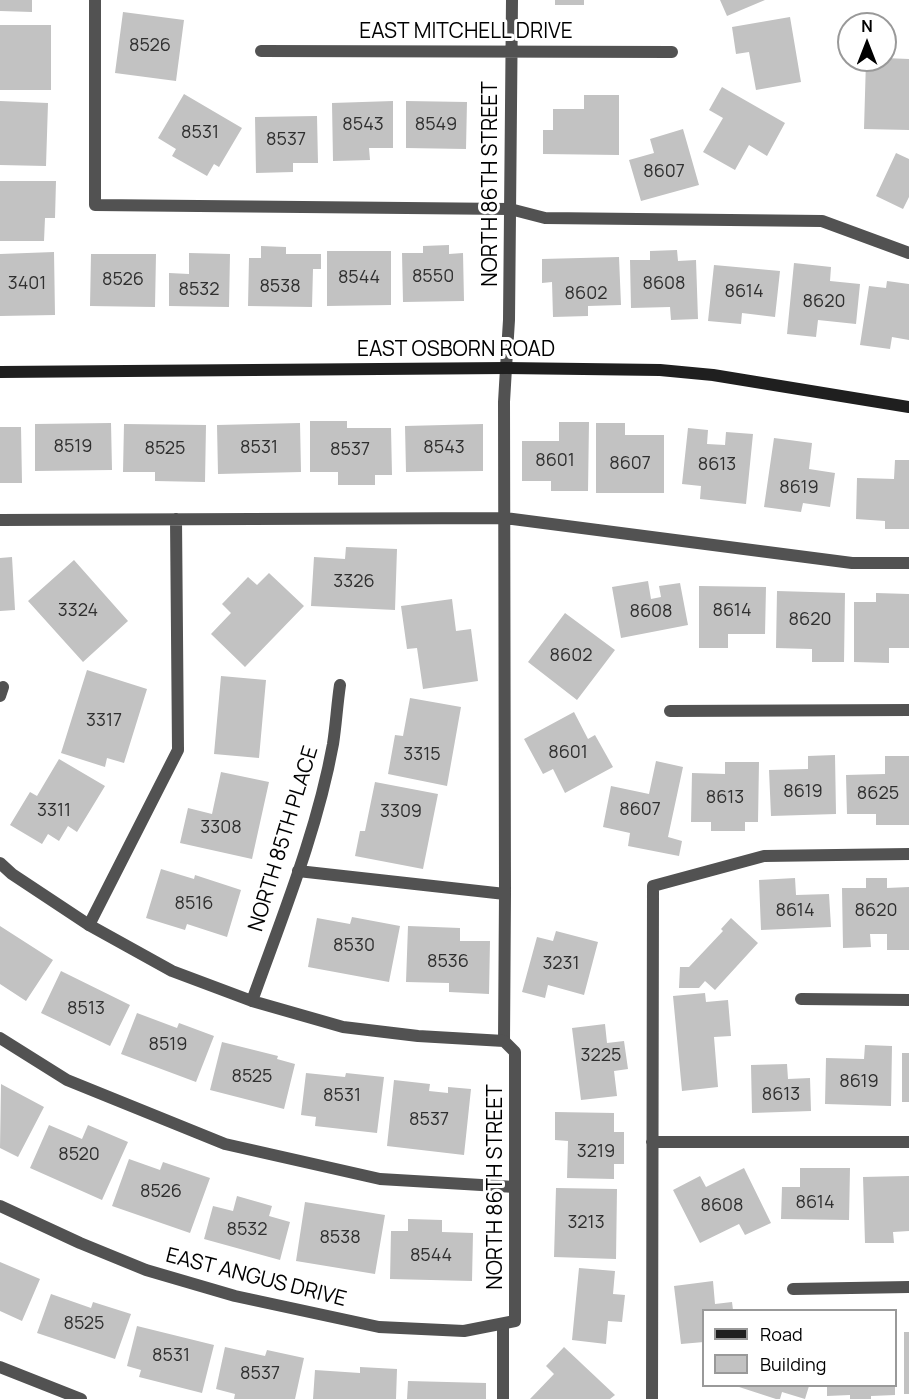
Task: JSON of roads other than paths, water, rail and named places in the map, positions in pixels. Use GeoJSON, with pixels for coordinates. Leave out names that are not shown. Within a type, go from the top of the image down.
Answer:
{"type":"FeatureCollection","features":[{"type":"Feature","properties":{"kind":"street"},"geometry":{"type":"LineString","coordinates":[[95,0],[95,205],[510,209],[545,218],[822,221],[909,253]]}},
{"type":"Feature","properties":{"kind":"street","name":"NORTH 86TH STREET"},"geometry":{"type":"LineString","coordinates":[[512,0],[509,320],[504,402],[506,894],[504,1041],[515,1053],[515,1321]]}},
{"type":"Feature","properties":{"kind":"street","name":"EAST MITCHELL DRIVE"},"geometry":{"type":"LineString","coordinates":[[261,51],[672,52]]}},
{"type":"Feature","properties":{"kind":"street","name":"EAST OSBORN ROAD"},"geometry":{"type":"LineString","coordinates":[[0,372],[506,368],[681,372],[713,375],[909,407]]}},
{"type":"Feature","properties":{"kind":"street"},"geometry":{"type":"LineString","coordinates":[[0,520],[504,518],[852,563],[909,563]]}},
{"type":"Feature","properties":{"kind":"street"},"geometry":{"type":"LineString","coordinates":[[89,925],[178,750],[176,519]]}},
{"type":"Feature","properties":{"kind":"street","name":"NORTH 85TH PLACE"},"geometry":{"type":"LineString","coordinates":[[252,1001],[298,871],[321,797],[333,743],[340,685]]}},
{"type":"Feature","properties":{"kind":"street"},"geometry":{"type":"LineString","coordinates":[[669,711],[909,710]]}},
{"type":"Feature","properties":{"kind":"street"},"geometry":{"type":"LineString","coordinates":[[652,1399],[653,886],[764,856],[909,854]]}},
{"type":"Feature","properties":{"kind":"street"},"geometry":{"type":"LineString","coordinates":[[0,863],[12,874],[89,925],[172,971],[252,1001],[343,1027],[418,1036],[504,1041]]}},
{"type":"Feature","properties":{"kind":"street"},"geometry":{"type":"LineString","coordinates":[[298,871],[506,894]]}},
{"type":"Feature","properties":{"kind":"street"},"geometry":{"type":"LineString","coordinates":[[801,999],[909,1000]]}},
{"type":"Feature","properties":{"kind":"street"},"geometry":{"type":"LineString","coordinates":[[0,1038],[67,1080],[225,1144],[380,1179],[515,1186]]}},
{"type":"Feature","properties":{"kind":"street"},"geometry":{"type":"LineString","coordinates":[[652,1142],[909,1142]]}},
{"type":"Feature","properties":{"kind":"street","name":"EAST ANGUS DRIVE"},"geometry":{"type":"LineString","coordinates":[[0,1206],[80,1244],[146,1270],[235,1296],[379,1327],[464,1331],[515,1321]]}},
{"type":"Feature","properties":{"kind":"street"},"geometry":{"type":"LineString","coordinates":[[794,1288],[909,1287]]}},
{"type":"Feature","properties":{"kind":"street"},"geometry":{"type":"LineString","coordinates":[[502,1324],[503,1399]]}},
{"type":"Feature","properties":{"kind":"street"},"geometry":{"type":"LineString","coordinates":[[0,1367],[81,1399]]}}]}
